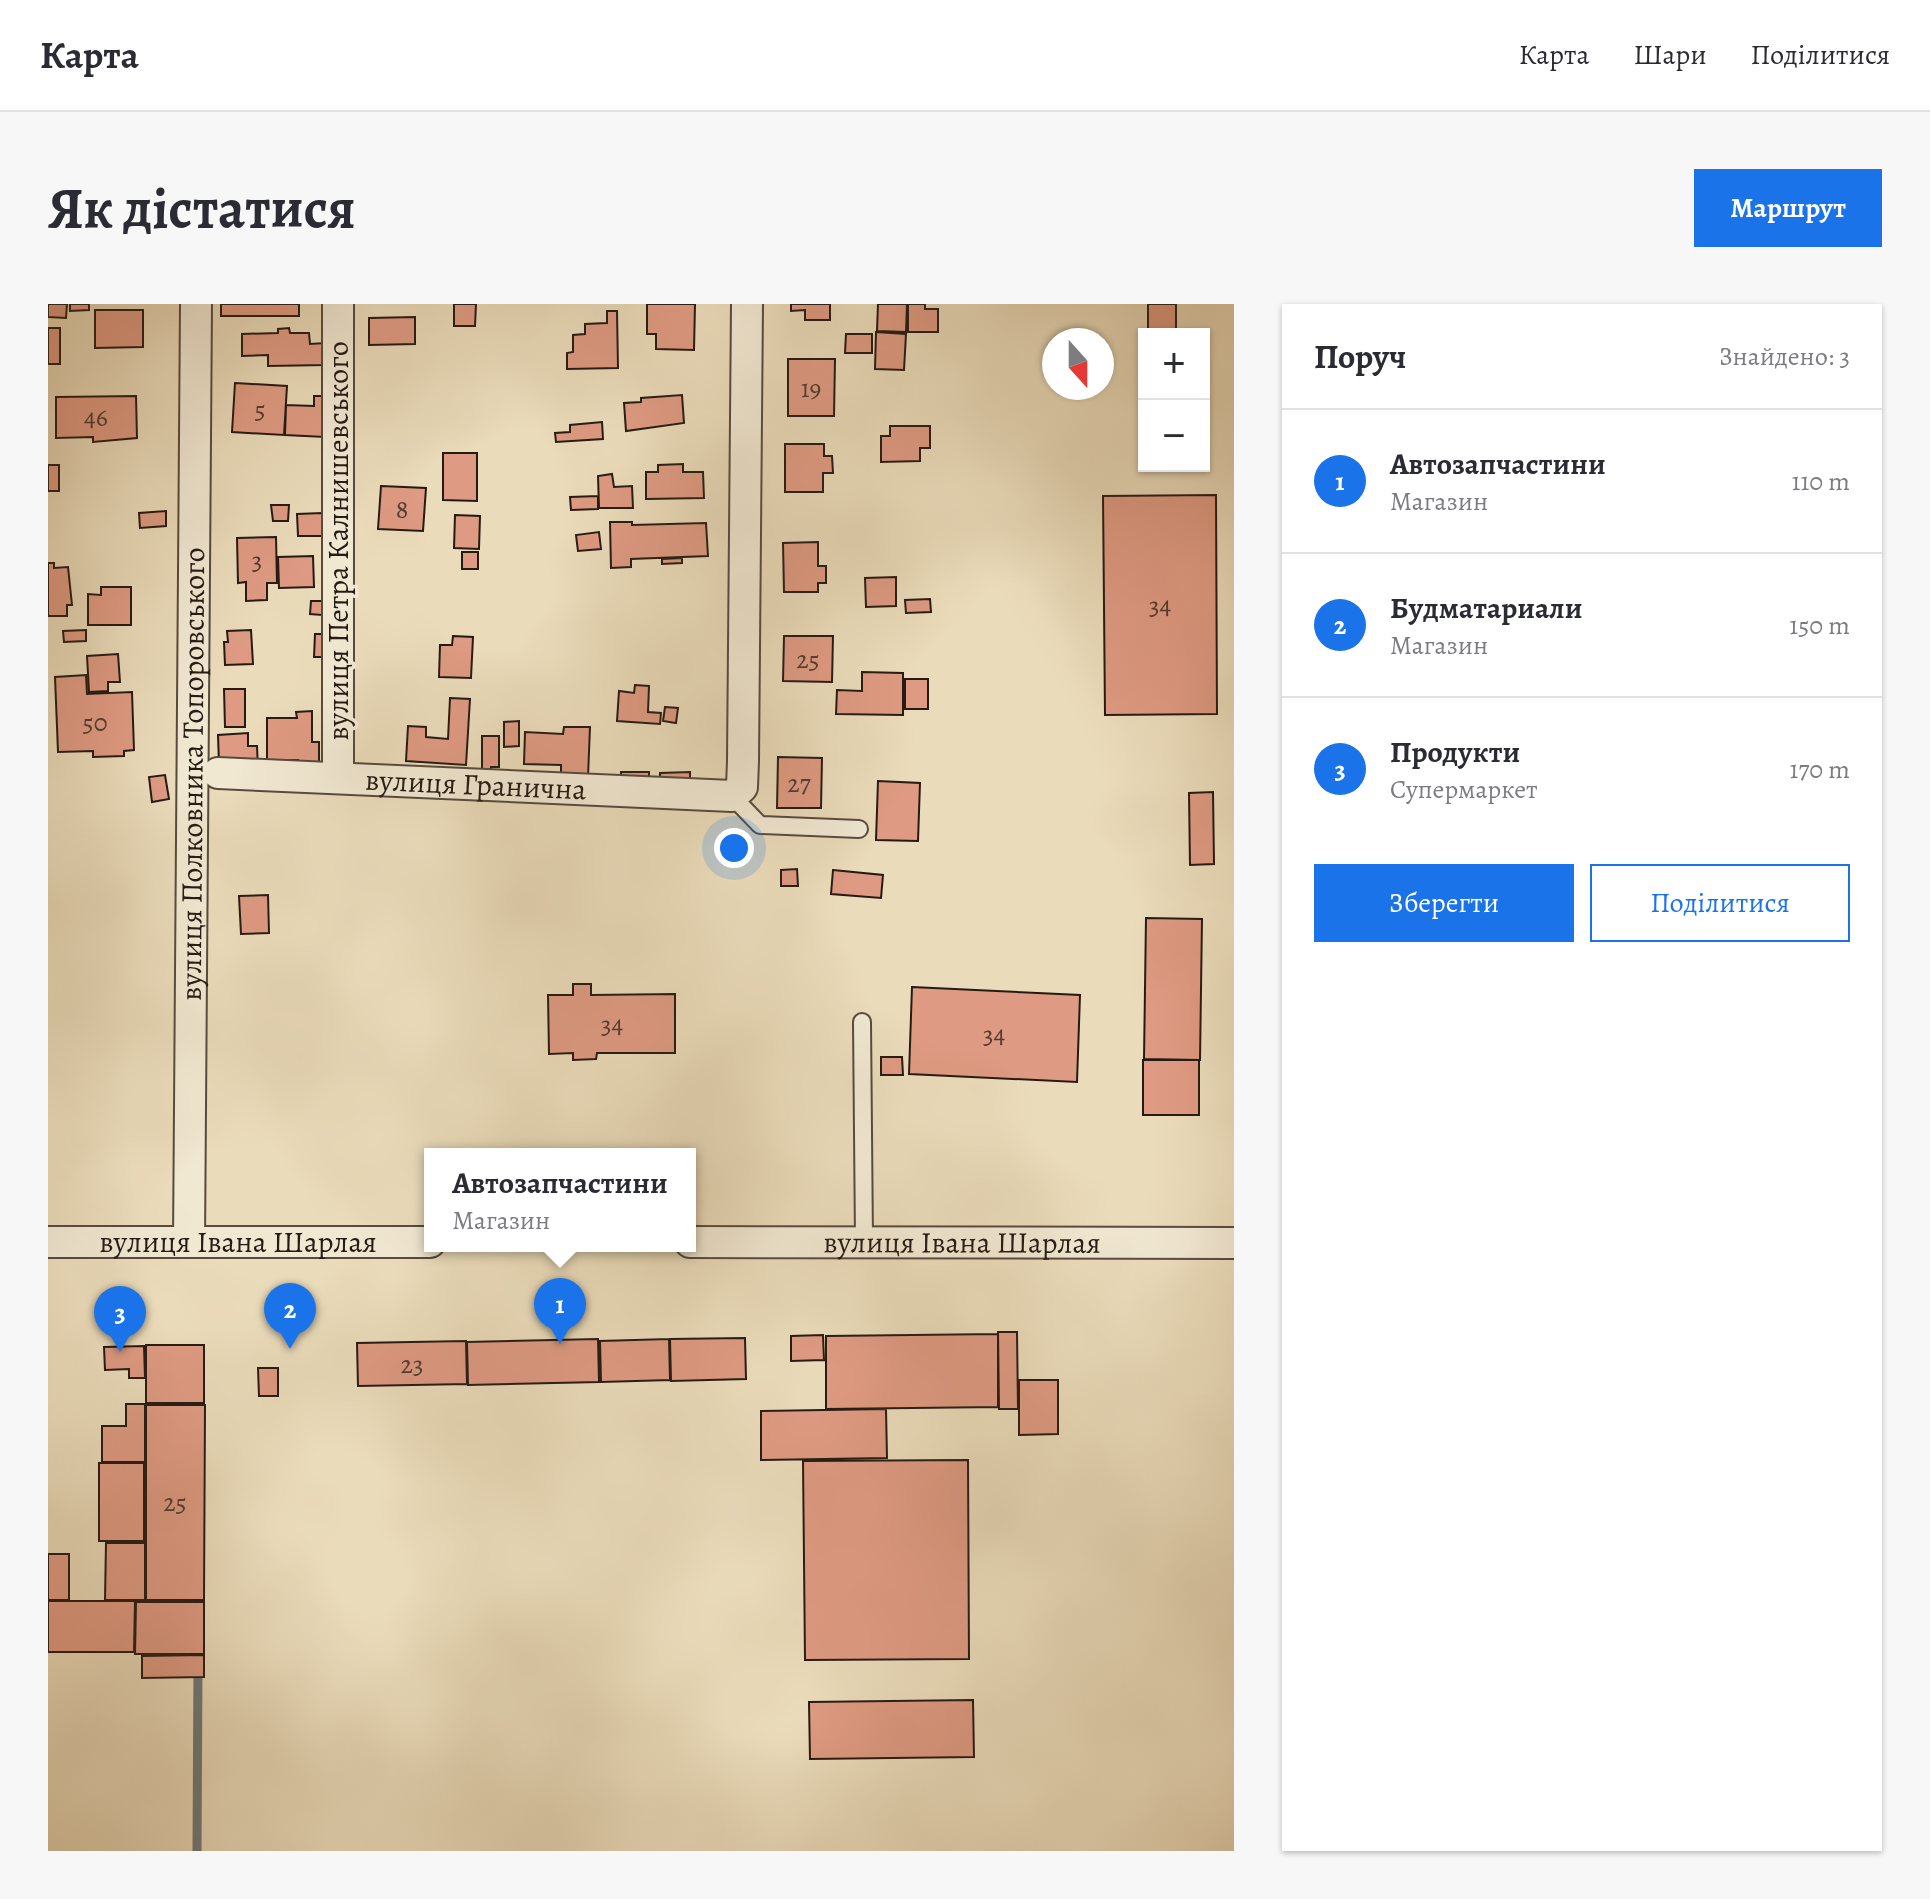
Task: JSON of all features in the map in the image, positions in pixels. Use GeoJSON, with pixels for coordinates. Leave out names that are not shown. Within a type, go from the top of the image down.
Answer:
{"type":"FeatureCollection","features":[{"type":"Feature","properties":{"kind":"street","name":"вулиця Полковника Топоровського"},"geometry":{"type":"LineString","coordinates":[[189,1242],[196,304]]}},
{"type":"Feature","properties":{"kind":"street","name":"вулиця Петра Калнишевського"},"geometry":{"type":"LineString","coordinates":[[338,304],[338,778]]}},
{"type":"Feature","properties":{"kind":"street"},"geometry":{"type":"LineString","coordinates":[[732,796],[742,787],[747,304]]}},
{"type":"Feature","properties":{"kind":"street","name":"вулиця Гранична"},"geometry":{"type":"LineString","coordinates":[[218,773],[732,796]]}},
{"type":"Feature","properties":{"kind":"street","name":"вулиця Івана Шарлая"},"geometry":{"type":"LineString","coordinates":[[48,1242],[424,1242]]}},
{"type":"Feature","properties":{"kind":"street","name":"вулиця Івана Шарлая"},"geometry":{"type":"LineString","coordinates":[[696,1242],[1234,1243]]}},
{"type":"Feature","properties":{"kind":"lane"},"geometry":{"type":"LineString","coordinates":[[732,796],[760,825],[859,829]]}},
{"type":"Feature","properties":{"kind":"lane"},"geometry":{"type":"LineString","coordinates":[[862,1022],[864,1241]]}},
{"type":"Feature","properties":{"kind":"building"},"geometry":{"type":"Polygon","coordinates":[[[48,304],[67,304],[66,318],[48,317],[48,304]]]}},
{"type":"Feature","properties":{"kind":"building"},"geometry":{"type":"Polygon","coordinates":[[[70,304],[89,304],[89,310],[70,311],[70,304]]]}},
{"type":"Feature","properties":{"kind":"building"},"geometry":{"type":"Polygon","coordinates":[[[221,304],[299,304],[299,316],[221,316],[221,304]]]}},
{"type":"Feature","properties":{"kind":"building"},"geometry":{"type":"Polygon","coordinates":[[[454,304],[476,304],[475,326],[454,326],[454,304]]]}},
{"type":"Feature","properties":{"kind":"building"},"geometry":{"type":"Polygon","coordinates":[[[647,304],[695,304],[694,350],[656,349],[656,334],[647,334],[647,304]]]}},
{"type":"Feature","properties":{"kind":"building"},"geometry":{"type":"Polygon","coordinates":[[[791,304],[830,304],[830,320],[805,320],[805,310],[791,311],[791,304]]]}},
{"type":"Feature","properties":{"kind":"building"},"geometry":{"type":"Polygon","coordinates":[[[878,304],[907,304],[906,332],[877,331],[878,304]]]}},
{"type":"Feature","properties":{"kind":"building"},"geometry":{"type":"Polygon","coordinates":[[[908,304],[925,304],[925,309],[938,309],[938,332],[908,332],[908,304]]]}},
{"type":"Feature","properties":{"kind":"building"},"geometry":{"type":"Polygon","coordinates":[[[1148,304],[1176,304],[1176,328],[1148,328],[1148,304]]]}},
{"type":"Feature","properties":{"kind":"building"},"geometry":{"type":"Polygon","coordinates":[[[95,310],[143,310],[143,347],[95,348],[95,310]]]}},
{"type":"Feature","properties":{"kind":"building"},"geometry":{"type":"Polygon","coordinates":[[[607,311],[617,311],[618,368],[567,369],[567,353],[573,352],[573,335],[585,334],[585,324],[607,323],[607,311]]]}},
{"type":"Feature","properties":{"kind":"building"},"geometry":{"type":"Polygon","coordinates":[[[415,317],[415,344],[369,345],[369,318],[415,317]]]}},
{"type":"Feature","properties":{"kind":"building"},"geometry":{"type":"Polygon","coordinates":[[[48,328],[60,328],[60,364],[48,364],[48,328]]]}},
{"type":"Feature","properties":{"kind":"building"},"geometry":{"type":"Polygon","coordinates":[[[289,328],[290,333],[309,333],[310,344],[325,343],[325,365],[268,366],[268,355],[242,356],[242,334],[278,333],[278,329],[289,328]]]}},
{"type":"Feature","properties":{"kind":"building"},"geometry":{"type":"Polygon","coordinates":[[[876,332],[906,334],[904,370],[875,369],[876,332]]]}},
{"type":"Feature","properties":{"kind":"building"},"geometry":{"type":"Polygon","coordinates":[[[846,334],[872,334],[872,353],[845,353],[846,334]]]}},
{"type":"Feature","properties":{"kind":"building"},"geometry":{"type":"Polygon","coordinates":[[[788,359],[835,359],[834,416],[788,416],[788,359]]]}},
{"type":"Feature","properties":{"kind":"building"},"geometry":{"type":"Polygon","coordinates":[[[235,383],[287,386],[284,435],[232,432],[235,383]]]}},
{"type":"Feature","properties":{"kind":"building"},"geometry":{"type":"Polygon","coordinates":[[[682,395],[684,423],[626,431],[624,403],[641,402],[641,398],[682,395]]]}},
{"type":"Feature","properties":{"kind":"building"},"geometry":{"type":"Polygon","coordinates":[[[136,396],[137,438],[93,442],[93,437],[56,438],[56,397],[136,396]]]}},
{"type":"Feature","properties":{"kind":"building"},"geometry":{"type":"Polygon","coordinates":[[[314,396],[326,396],[325,437],[285,435],[286,405],[314,406],[314,396]]]}},
{"type":"Feature","properties":{"kind":"building"},"geometry":{"type":"Polygon","coordinates":[[[602,422],[603,439],[556,442],[555,433],[570,432],[570,425],[602,422]]]}},
{"type":"Feature","properties":{"kind":"building"},"geometry":{"type":"Polygon","coordinates":[[[890,426],[930,426],[930,448],[920,448],[920,461],[881,462],[881,436],[890,436],[890,426]]]}},
{"type":"Feature","properties":{"kind":"building"},"geometry":{"type":"Polygon","coordinates":[[[785,444],[824,444],[824,456],[832,456],[833,473],[823,473],[823,492],[785,492],[785,444]]]}},
{"type":"Feature","properties":{"kind":"building"},"geometry":{"type":"Polygon","coordinates":[[[443,453],[477,453],[477,501],[443,500],[443,453]]]}},
{"type":"Feature","properties":{"kind":"building"},"geometry":{"type":"Polygon","coordinates":[[[683,464],[683,472],[703,472],[704,498],[646,499],[646,472],[658,472],[658,465],[683,464]]]}},
{"type":"Feature","properties":{"kind":"building"},"geometry":{"type":"Polygon","coordinates":[[[48,465],[59,465],[59,491],[48,491],[48,465]]]}},
{"type":"Feature","properties":{"kind":"building"},"geometry":{"type":"Polygon","coordinates":[[[612,474],[614,487],[632,486],[633,508],[599,508],[598,476],[612,474]]]}},
{"type":"Feature","properties":{"kind":"building"},"geometry":{"type":"Polygon","coordinates":[[[381,486],[426,488],[423,531],[378,529],[381,486]]]}},
{"type":"Feature","properties":{"kind":"building"},"geometry":{"type":"Polygon","coordinates":[[[1216,495],[1217,714],[1105,715],[1103,496],[1216,495]]]}},
{"type":"Feature","properties":{"kind":"building"},"geometry":{"type":"Polygon","coordinates":[[[598,496],[598,509],[571,510],[570,497],[598,496]]]}},
{"type":"Feature","properties":{"kind":"building"},"geometry":{"type":"Polygon","coordinates":[[[271,505],[289,505],[288,521],[273,521],[271,505]]]}},
{"type":"Feature","properties":{"kind":"building"},"geometry":{"type":"Polygon","coordinates":[[[166,511],[166,526],[140,528],[139,513],[166,511]]]}},
{"type":"Feature","properties":{"kind":"building"},"geometry":{"type":"Polygon","coordinates":[[[322,513],[322,536],[298,536],[297,514],[322,513]]]}},
{"type":"Feature","properties":{"kind":"building"},"geometry":{"type":"Polygon","coordinates":[[[455,515],[480,516],[479,549],[454,548],[455,515]]]}},
{"type":"Feature","properties":{"kind":"building"},"geometry":{"type":"Polygon","coordinates":[[[610,522],[632,522],[632,525],[706,523],[708,556],[631,559],[631,567],[611,568],[610,522]]]}},
{"type":"Feature","properties":{"kind":"building"},"geometry":{"type":"Polygon","coordinates":[[[599,532],[601,549],[578,551],[576,535],[599,532]]]}},
{"type":"Feature","properties":{"kind":"building"},"geometry":{"type":"Polygon","coordinates":[[[276,537],[277,583],[267,583],[267,600],[246,601],[246,582],[238,583],[237,538],[276,537]]]}},
{"type":"Feature","properties":{"kind":"building"},"geometry":{"type":"Polygon","coordinates":[[[818,542],[818,566],[826,566],[826,583],[818,583],[818,592],[784,592],[783,543],[818,542]]]}},
{"type":"Feature","properties":{"kind":"building"},"geometry":{"type":"Polygon","coordinates":[[[462,552],[478,552],[478,569],[462,569],[462,552]]]}},
{"type":"Feature","properties":{"kind":"building"},"geometry":{"type":"Polygon","coordinates":[[[313,556],[314,587],[279,588],[278,557],[313,556]]]}},
{"type":"Feature","properties":{"kind":"building"},"geometry":{"type":"Polygon","coordinates":[[[682,558],[682,563],[662,564],[662,559],[682,558]]]}},
{"type":"Feature","properties":{"kind":"building"},"geometry":{"type":"Polygon","coordinates":[[[48,563],[54,563],[54,568],[68,567],[72,605],[67,605],[67,616],[48,616],[48,563]]]}},
{"type":"Feature","properties":{"kind":"building"},"geometry":{"type":"Polygon","coordinates":[[[896,577],[896,606],[866,607],[865,578],[896,577]]]}},
{"type":"Feature","properties":{"kind":"building"},"geometry":{"type":"Polygon","coordinates":[[[101,587],[131,587],[131,625],[88,625],[88,594],[101,595],[101,587]]]}},
{"type":"Feature","properties":{"kind":"building"},"geometry":{"type":"Polygon","coordinates":[[[930,599],[931,612],[906,613],[905,600],[930,599]]]}},
{"type":"Feature","properties":{"kind":"building"},"geometry":{"type":"Polygon","coordinates":[[[311,601],[323,601],[322,615],[310,614],[311,601]]]}},
{"type":"Feature","properties":{"kind":"building"},"geometry":{"type":"Polygon","coordinates":[[[86,630],[86,641],[64,642],[63,631],[86,630]]]}},
{"type":"Feature","properties":{"kind":"building"},"geometry":{"type":"Polygon","coordinates":[[[251,630],[253,664],[225,665],[227,631],[251,630]]]}},
{"type":"Feature","properties":{"kind":"building"},"geometry":{"type":"Polygon","coordinates":[[[315,634],[325,634],[325,657],[314,657],[315,634]]]}},
{"type":"Feature","properties":{"kind":"building"},"geometry":{"type":"Polygon","coordinates":[[[453,636],[473,637],[471,678],[439,677],[440,645],[452,645],[453,636]]]}},
{"type":"Feature","properties":{"kind":"building"},"geometry":{"type":"Polygon","coordinates":[[[784,636],[833,636],[832,682],[783,681],[784,636]]]}},
{"type":"Feature","properties":{"kind":"building"},"geometry":{"type":"Polygon","coordinates":[[[118,654],[120,682],[108,682],[108,691],[89,692],[87,656],[118,654]]]}},
{"type":"Feature","properties":{"kind":"building"},"geometry":{"type":"Polygon","coordinates":[[[862,672],[903,673],[903,715],[836,714],[837,690],[862,691],[862,672]]]}},
{"type":"Feature","properties":{"kind":"building"},"geometry":{"type":"Polygon","coordinates":[[[86,675],[87,694],[132,692],[134,750],[124,751],[124,756],[93,757],[93,751],[58,752],[55,677],[86,675]]]}},
{"type":"Feature","properties":{"kind":"building"},"geometry":{"type":"Polygon","coordinates":[[[905,679],[928,679],[928,709],[905,709],[905,679]]]}},
{"type":"Feature","properties":{"kind":"building"},"geometry":{"type":"Polygon","coordinates":[[[635,685],[649,686],[648,712],[661,713],[660,724],[617,721],[619,691],[634,693],[635,685]]]}},
{"type":"Feature","properties":{"kind":"building"},"geometry":{"type":"Polygon","coordinates":[[[224,689],[245,689],[245,727],[225,727],[224,689]]]}},
{"type":"Feature","properties":{"kind":"building"},"geometry":{"type":"Polygon","coordinates":[[[450,698],[470,699],[466,765],[406,761],[408,726],[426,727],[426,737],[448,739],[450,698]]]}},
{"type":"Feature","properties":{"kind":"building"},"geometry":{"type":"Polygon","coordinates":[[[665,707],[678,708],[676,723],[663,721],[665,707]]]}},
{"type":"Feature","properties":{"kind":"building"},"geometry":{"type":"Polygon","coordinates":[[[312,711],[312,742],[319,742],[319,771],[299,771],[298,760],[267,760],[267,718],[297,718],[296,712],[312,711]]]}},
{"type":"Feature","properties":{"kind":"building"},"geometry":{"type":"Polygon","coordinates":[[[519,721],[519,746],[504,747],[504,722],[519,721]]]}},
{"type":"Feature","properties":{"kind":"building"},"geometry":{"type":"Polygon","coordinates":[[[564,727],[590,727],[588,777],[561,776],[561,765],[524,764],[525,732],[563,734],[564,727]]]}},
{"type":"Feature","properties":{"kind":"building"},"geometry":{"type":"Polygon","coordinates":[[[248,733],[248,746],[257,746],[258,769],[219,764],[218,735],[248,733]]]}},
{"type":"Feature","properties":{"kind":"building"},"geometry":{"type":"Polygon","coordinates":[[[482,736],[499,736],[499,767],[491,767],[491,781],[482,781],[482,736]]]}},
{"type":"Feature","properties":{"kind":"building"},"geometry":{"type":"Polygon","coordinates":[[[778,757],[822,758],[821,808],[777,808],[778,757]]]}},
{"type":"Feature","properties":{"kind":"building"},"geometry":{"type":"Polygon","coordinates":[[[621,772],[649,772],[649,781],[621,782],[621,772]]]}},
{"type":"Feature","properties":{"kind":"building"},"geometry":{"type":"Polygon","coordinates":[[[690,772],[690,781],[660,788],[660,773],[690,772]]]}},
{"type":"Feature","properties":{"kind":"building"},"geometry":{"type":"Polygon","coordinates":[[[165,775],[169,799],[152,802],[149,777],[165,775]]]}},
{"type":"Feature","properties":{"kind":"building"},"geometry":{"type":"Polygon","coordinates":[[[878,781],[920,783],[918,841],[876,840],[878,781]]]}},
{"type":"Feature","properties":{"kind":"building"},"geometry":{"type":"Polygon","coordinates":[[[1213,792],[1214,864],[1190,865],[1189,793],[1213,792]]]}},
{"type":"Feature","properties":{"kind":"building"},"geometry":{"type":"Polygon","coordinates":[[[797,869],[798,886],[781,886],[781,870],[797,869]]]}},
{"type":"Feature","properties":{"kind":"building"},"geometry":{"type":"Polygon","coordinates":[[[833,870],[883,875],[881,898],[831,894],[833,870]]]}},
{"type":"Feature","properties":{"kind":"building"},"geometry":{"type":"Polygon","coordinates":[[[268,895],[269,933],[241,934],[239,896],[268,895]]]}},
{"type":"Feature","properties":{"kind":"building"},"geometry":{"type":"Polygon","coordinates":[[[1146,918],[1202,919],[1200,1060],[1144,1059],[1146,918]]]}},
{"type":"Feature","properties":{"kind":"building"},"geometry":{"type":"Polygon","coordinates":[[[573,984],[591,984],[591,995],[675,994],[675,1053],[597,1053],[596,1059],[573,1060],[573,1053],[549,1054],[548,995],[573,995],[573,984]]]}},
{"type":"Feature","properties":{"kind":"building"},"geometry":{"type":"Polygon","coordinates":[[[912,987],[1080,995],[1077,1082],[909,1074],[912,987]]]}},
{"type":"Feature","properties":{"kind":"building"},"geometry":{"type":"Polygon","coordinates":[[[881,1057],[902,1057],[903,1075],[881,1075],[881,1057]]]}},
{"type":"Feature","properties":{"kind":"building"},"geometry":{"type":"Polygon","coordinates":[[[1143,1060],[1199,1060],[1199,1115],[1143,1115],[1143,1060]]]}},
{"type":"Feature","properties":{"kind":"building"},"geometry":{"type":"Polygon","coordinates":[[[998,1332],[1017,1332],[1018,1409],[999,1409],[998,1332]]]}},
{"type":"Feature","properties":{"kind":"building"},"geometry":{"type":"Polygon","coordinates":[[[998,1334],[998,1407],[826,1409],[826,1336],[998,1334]]]}},
{"type":"Feature","properties":{"kind":"building"},"geometry":{"type":"Polygon","coordinates":[[[823,1335],[824,1360],[791,1361],[791,1336],[823,1335]]]}},
{"type":"Feature","properties":{"kind":"building"},"geometry":{"type":"Polygon","coordinates":[[[745,1338],[746,1379],[671,1381],[670,1339],[745,1338]]]}},
{"type":"Feature","properties":{"kind":"building"},"geometry":{"type":"Polygon","coordinates":[[[598,1339],[599,1382],[468,1385],[467,1342],[598,1339]]]}},
{"type":"Feature","properties":{"kind":"building"},"geometry":{"type":"Polygon","coordinates":[[[669,1339],[670,1380],[601,1382],[600,1341],[669,1339]]]}},
{"type":"Feature","properties":{"kind":"building"},"geometry":{"type":"Polygon","coordinates":[[[466,1341],[467,1384],[358,1386],[357,1343],[466,1341]]]}},
{"type":"Feature","properties":{"kind":"building"},"geometry":{"type":"Polygon","coordinates":[[[146,1345],[204,1345],[204,1403],[146,1403],[146,1345]]]}},
{"type":"Feature","properties":{"kind":"building"},"geometry":{"type":"Polygon","coordinates":[[[144,1346],[145,1378],[129,1378],[129,1369],[105,1370],[104,1347],[144,1346]]]}},
{"type":"Feature","properties":{"kind":"building"},"geometry":{"type":"Polygon","coordinates":[[[258,1368],[278,1368],[278,1396],[259,1396],[258,1368]]]}},
{"type":"Feature","properties":{"kind":"building"},"geometry":{"type":"Polygon","coordinates":[[[1019,1380],[1058,1380],[1058,1434],[1019,1435],[1019,1380]]]}},
{"type":"Feature","properties":{"kind":"building"},"geometry":{"type":"Polygon","coordinates":[[[126,1404],[145,1404],[145,1462],[102,1462],[102,1426],[126,1426],[126,1404]]]}},
{"type":"Feature","properties":{"kind":"building"},"geometry":{"type":"Polygon","coordinates":[[[146,1405],[205,1405],[204,1600],[146,1600],[146,1405]]]}},
{"type":"Feature","properties":{"kind":"building"},"geometry":{"type":"Polygon","coordinates":[[[886,1409],[887,1458],[761,1460],[761,1411],[886,1409]]]}},
{"type":"Feature","properties":{"kind":"building"},"geometry":{"type":"Polygon","coordinates":[[[968,1460],[969,1659],[805,1660],[803,1461],[968,1460]]]}},
{"type":"Feature","properties":{"kind":"building"},"geometry":{"type":"Polygon","coordinates":[[[99,1463],[144,1463],[144,1541],[99,1541],[99,1463]]]}},
{"type":"Feature","properties":{"kind":"building"},"geometry":{"type":"Polygon","coordinates":[[[106,1543],[145,1543],[145,1600],[105,1600],[106,1543]]]}},
{"type":"Feature","properties":{"kind":"building"},"geometry":{"type":"Polygon","coordinates":[[[48,1554],[69,1554],[69,1600],[48,1600],[48,1554]]]}},
{"type":"Feature","properties":{"kind":"building"},"geometry":{"type":"Polygon","coordinates":[[[48,1601],[135,1601],[134,1652],[48,1652],[48,1601]]]}},
{"type":"Feature","properties":{"kind":"building"},"geometry":{"type":"Polygon","coordinates":[[[136,1602],[204,1602],[204,1654],[135,1654],[136,1602]]]}},
{"type":"Feature","properties":{"kind":"building"},"geometry":{"type":"Polygon","coordinates":[[[204,1655],[204,1677],[142,1678],[142,1656],[204,1655]]]}},
{"type":"Feature","properties":{"kind":"building"},"geometry":{"type":"Polygon","coordinates":[[[973,1700],[974,1757],[810,1759],[809,1702],[973,1700]]]}},
{"type":"Feature","properties":{"kind":"waterway"},"geometry":{"type":"LineString","coordinates":[[197,1851],[198,1667]]}},
{"type":"Feature","properties":{"kind":"place","name":"Автозапчастини"},"geometry":{"type":"Point","coordinates":[560,1344]}},
{"type":"Feature","properties":{"kind":"place","name":"Будматариали"},"geometry":{"type":"Point","coordinates":[290,1349]}},
{"type":"Feature","properties":{"kind":"place","name":"Продукти"},"geometry":{"type":"Point","coordinates":[120,1352]}}]}
